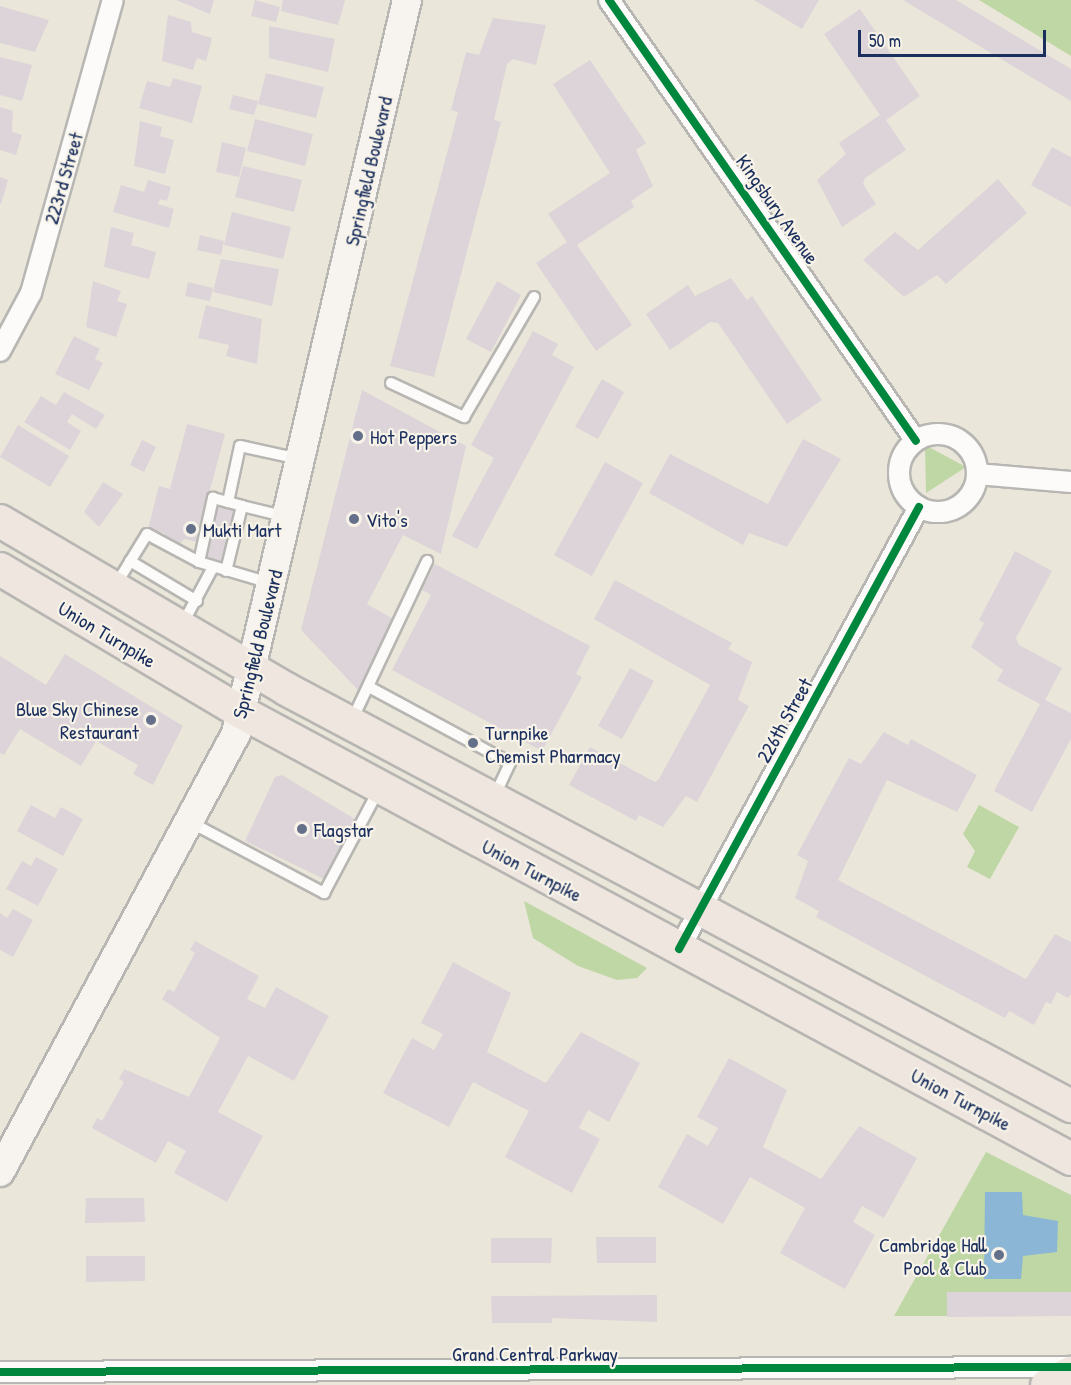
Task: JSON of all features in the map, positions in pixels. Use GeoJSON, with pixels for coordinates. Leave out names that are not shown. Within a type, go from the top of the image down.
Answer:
{"type":"FeatureCollection","features":[{"type":"Feature","properties":{"kind":"highway"},"geometry":{"type":"LineString","coordinates":[[1047,1385],[1071,1373]]}},
{"type":"Feature","properties":{"kind":"main road","name":"Springfield Boulevard"},"geometry":{"type":"LineString","coordinates":[[0,1172],[231,744],[252,670],[302,460],[407,0]]}},
{"type":"Feature","properties":{"kind":"main road"},"geometry":{"type":"LineString","coordinates":[[0,521],[252,670],[494,796],[1071,1106]]}},
{"type":"Feature","properties":{"kind":"main road","name":"Union Turnpike"},"geometry":{"type":"LineString","coordinates":[[0,569],[241,712],[1071,1159]]}},
{"type":"Feature","properties":{"kind":"street","name":"223rd Street"},"geometry":{"type":"LineString","coordinates":[[0,351],[31,294],[113,0]]}},
{"type":"Feature","properties":{"kind":"street","name":"Kingsbury Avenue"},"geometry":{"type":"LineString","coordinates":[[609,0],[916,441]]}},
{"type":"Feature","properties":{"kind":"street"},"geometry":{"type":"LineString","coordinates":[[928,435],[955,438],[974,458],[977,474],[958,507],[946,512],[919,507],[900,483],[899,467],[916,441],[928,435]]}},
{"type":"Feature","properties":{"kind":"street"},"geometry":{"type":"LineString","coordinates":[[977,474],[1071,482]]}},
{"type":"Feature","properties":{"kind":"street","name":"226th Street"},"geometry":{"type":"LineString","coordinates":[[679,949],[919,507]]}},
{"type":"Feature","properties":{"kind":"street","name":"Grand Central Parkway"},"geometry":{"type":"LineString","coordinates":[[0,1372],[1071,1367]]}},
{"type":"Feature","properties":{"kind":"lane"},"geometry":{"type":"LineString","coordinates":[[391,383],[464,417],[534,297]]}},
{"type":"Feature","properties":{"kind":"lane"},"geometry":{"type":"LineString","coordinates":[[228,502],[240,446],[302,460]]}},
{"type":"Feature","properties":{"kind":"lane"},"geometry":{"type":"LineString","coordinates":[[199,562],[213,498],[288,517]]}},
{"type":"Feature","properties":{"kind":"lane"},"geometry":{"type":"LineString","coordinates":[[226,571],[242,506]]}},
{"type":"Feature","properties":{"kind":"lane"},"geometry":{"type":"LineString","coordinates":[[113,589],[147,534],[212,569],[272,584]]}},
{"type":"Feature","properties":{"kind":"lane"},"geometry":{"type":"LineString","coordinates":[[130,561],[197,601]]}},
{"type":"Feature","properties":{"kind":"lane"},"geometry":{"type":"LineString","coordinates":[[350,722],[369,687],[427,561]]}},
{"type":"Feature","properties":{"kind":"lane"},"geometry":{"type":"LineString","coordinates":[[180,628],[197,601],[212,569]]}},
{"type":"Feature","properties":{"kind":"lane"},"geometry":{"type":"LineString","coordinates":[[369,687],[510,763],[494,796]]}},
{"type":"Feature","properties":{"kind":"lane"},"geometry":{"type":"LineString","coordinates":[[190,822],[324,893],[380,788]]}},
{"type":"Feature","properties":{"kind":"green space"},"geometry":{"type":"Polygon","coordinates":[[[979,0],[1071,0],[1071,56],[979,0]]]}},
{"type":"Feature","properties":{"kind":"green space"},"geometry":{"type":"Polygon","coordinates":[[[925,445],[966,467],[926,493],[925,445]]]}},
{"type":"Feature","properties":{"kind":"green space"},"geometry":{"type":"Polygon","coordinates":[[[979,805],[1019,827],[990,879],[967,867],[975,851],[963,834],[979,805]]]}},
{"type":"Feature","properties":{"kind":"green space"},"geometry":{"type":"Polygon","coordinates":[[[524,901],[647,968],[637,978],[617,980],[578,966],[533,938],[524,901]]]}},
{"type":"Feature","properties":{"kind":"green space","name":"Cambridge Hall Pool & Club"},"geometry":{"type":"Polygon","coordinates":[[[986,1152],[1071,1195],[1071,1316],[894,1316],[986,1152]]]}},
{"type":"Feature","properties":{"kind":"water"},"geometry":{"type":"Polygon","coordinates":[[[985,1192],[1022,1192],[1023,1215],[1058,1221],[1057,1252],[1023,1256],[1021,1279],[984,1279],[985,1192]]]}},
{"type":"Feature","properties":{"kind":"building"},"geometry":{"type":"Polygon","coordinates":[[[176,0],[214,0],[210,14],[176,0]]]}},
{"type":"Feature","properties":{"kind":"building"},"geometry":{"type":"Polygon","coordinates":[[[255,0],[280,7],[276,22],[251,16],[255,0]]]}},
{"type":"Feature","properties":{"kind":"building"},"geometry":{"type":"Polygon","coordinates":[[[283,0],[345,0],[338,25],[281,11],[283,0]]]}},
{"type":"Feature","properties":{"kind":"building"},"geometry":{"type":"Polygon","coordinates":[[[754,0],[819,0],[802,29],[754,0]]]}},
{"type":"Feature","properties":{"kind":"building"},"geometry":{"type":"Polygon","coordinates":[[[903,0],[956,0],[1071,69],[1071,101],[903,0]]]}},
{"type":"Feature","properties":{"kind":"building"},"geometry":{"type":"Polygon","coordinates":[[[0,6],[49,20],[35,52],[0,43],[0,6]]]}},
{"type":"Feature","properties":{"kind":"building"},"geometry":{"type":"Polygon","coordinates":[[[860,9],[920,96],[886,120],[906,150],[865,178],[863,184],[876,204],[842,227],[817,180],[846,154],[839,143],[880,115],[824,34],[860,9]]]}},
{"type":"Feature","properties":{"kind":"building"},"geometry":{"type":"Polygon","coordinates":[[[168,15],[191,22],[192,32],[212,38],[206,61],[197,58],[193,70],[162,61],[168,15]]]}},
{"type":"Feature","properties":{"kind":"building"},"geometry":{"type":"Polygon","coordinates":[[[493,18],[546,25],[536,65],[513,59],[507,64],[494,120],[501,122],[434,377],[390,366],[458,112],[451,110],[466,52],[479,55],[493,18]]]}},
{"type":"Feature","properties":{"kind":"building"},"geometry":{"type":"Polygon","coordinates":[[[269,26],[335,39],[328,72],[269,58],[269,26]]]}},
{"type":"Feature","properties":{"kind":"building"},"geometry":{"type":"Polygon","coordinates":[[[0,57],[32,65],[22,101],[0,95],[0,57]]]}},
{"type":"Feature","properties":{"kind":"building"},"geometry":{"type":"Polygon","coordinates":[[[590,60],[646,143],[636,150],[653,186],[631,201],[634,207],[577,245],[632,325],[596,351],[536,263],[567,242],[548,214],[610,173],[553,84],[590,60]]]}},
{"type":"Feature","properties":{"kind":"building"},"geometry":{"type":"Polygon","coordinates":[[[266,73],[324,87],[316,118],[258,104],[266,73]]]}},
{"type":"Feature","properties":{"kind":"building"},"geometry":{"type":"Polygon","coordinates":[[[173,78],[202,86],[192,123],[139,108],[147,81],[170,87],[173,78]]]}},
{"type":"Feature","properties":{"kind":"building"},"geometry":{"type":"Polygon","coordinates":[[[233,95],[258,101],[254,115],[229,109],[233,95]]]}},
{"type":"Feature","properties":{"kind":"building"},"geometry":{"type":"Polygon","coordinates":[[[0,107],[13,111],[12,132],[22,135],[16,155],[0,150],[0,107]]]}},
{"type":"Feature","properties":{"kind":"building"},"geometry":{"type":"Polygon","coordinates":[[[255,119],[313,134],[305,166],[247,151],[255,119]]]}},
{"type":"Feature","properties":{"kind":"building"},"geometry":{"type":"Polygon","coordinates":[[[140,121],[162,127],[160,136],[174,140],[165,174],[134,166],[140,121]]]}},
{"type":"Feature","properties":{"kind":"building"},"geometry":{"type":"Polygon","coordinates":[[[222,142],[246,148],[239,177],[216,172],[222,142]]]}},
{"type":"Feature","properties":{"kind":"building"},"geometry":{"type":"Polygon","coordinates":[[[1052,147],[1071,157],[1071,207],[1031,185],[1052,147]]]}},
{"type":"Feature","properties":{"kind":"building"},"geometry":{"type":"Polygon","coordinates":[[[243,166],[302,180],[294,212],[235,197],[243,166]]]}},
{"type":"Feature","properties":{"kind":"building"},"geometry":{"type":"Polygon","coordinates":[[[0,177],[8,180],[1,204],[0,204],[0,177]]]}},
{"type":"Feature","properties":{"kind":"building"},"geometry":{"type":"Polygon","coordinates":[[[998,179],[1027,213],[946,284],[937,275],[904,297],[863,260],[895,232],[918,250],[998,179]]]}},
{"type":"Feature","properties":{"kind":"building"},"geometry":{"type":"Polygon","coordinates":[[[148,180],[171,187],[167,201],[160,199],[158,204],[174,209],[169,228],[113,212],[121,185],[144,192],[148,180]]]}},
{"type":"Feature","properties":{"kind":"building"},"geometry":{"type":"Polygon","coordinates":[[[232,212],[291,227],[283,259],[224,245],[232,212]]]}},
{"type":"Feature","properties":{"kind":"building"},"geometry":{"type":"Polygon","coordinates":[[[111,227],[134,233],[131,245],[156,252],[149,279],[104,267],[111,227]]]}},
{"type":"Feature","properties":{"kind":"building"},"geometry":{"type":"Polygon","coordinates":[[[200,235],[224,241],[221,255],[197,250],[200,235]]]}},
{"type":"Feature","properties":{"kind":"building"},"geometry":{"type":"Polygon","coordinates":[[[221,259],[279,269],[272,306],[213,292],[221,259]]]}},
{"type":"Feature","properties":{"kind":"building"},"geometry":{"type":"Polygon","coordinates":[[[731,278],[747,300],[752,296],[822,400],[787,424],[718,323],[710,322],[670,350],[646,314],[688,285],[695,296],[731,278]]]}},
{"type":"Feature","properties":{"kind":"building"},"geometry":{"type":"Polygon","coordinates":[[[93,281],[121,291],[117,301],[127,304],[116,337],[86,327],[93,281]]]}},
{"type":"Feature","properties":{"kind":"building"},"geometry":{"type":"Polygon","coordinates":[[[497,281],[521,295],[491,352],[466,339],[497,281]]]}},
{"type":"Feature","properties":{"kind":"building"},"geometry":{"type":"Polygon","coordinates":[[[188,282],[213,288],[210,301],[185,296],[188,282]]]}},
{"type":"Feature","properties":{"kind":"building"},"geometry":{"type":"Polygon","coordinates":[[[206,305],[262,319],[257,364],[226,356],[229,345],[198,338],[206,305]]]}},
{"type":"Feature","properties":{"kind":"building"},"geometry":{"type":"Polygon","coordinates":[[[533,331],[558,344],[552,355],[574,367],[477,549],[452,536],[494,458],[471,445],[533,331]]]}},
{"type":"Feature","properties":{"kind":"building"},"geometry":{"type":"Polygon","coordinates":[[[74,336],[100,349],[95,359],[103,363],[89,390],[55,374],[74,336]]]}},
{"type":"Feature","properties":{"kind":"building"},"geometry":{"type":"Polygon","coordinates":[[[602,379],[624,392],[598,439],[575,427],[602,379]]]}},
{"type":"Feature","properties":{"kind":"building"},"geometry":{"type":"Polygon","coordinates":[[[362,390],[466,446],[441,554],[403,535],[367,604],[395,620],[358,690],[301,630],[362,390]]]}},
{"type":"Feature","properties":{"kind":"building"},"geometry":{"type":"Polygon","coordinates":[[[64,392],[105,415],[96,429],[72,414],[67,422],[81,431],[70,450],[24,422],[41,396],[56,405],[64,392]]]}},
{"type":"Feature","properties":{"kind":"building"},"geometry":{"type":"Polygon","coordinates":[[[187,424],[225,434],[196,542],[185,539],[177,546],[167,543],[164,533],[148,529],[159,486],[170,489],[187,424]]]}},
{"type":"Feature","properties":{"kind":"building"},"geometry":{"type":"Polygon","coordinates":[[[18,425],[69,456],[50,487],[0,457],[18,425]]]}},
{"type":"Feature","properties":{"kind":"building"},"geometry":{"type":"Polygon","coordinates":[[[803,439],[841,459],[787,547],[749,533],[743,545],[649,493],[670,454],[768,504],[803,439]]]}},
{"type":"Feature","properties":{"kind":"building"},"geometry":{"type":"Polygon","coordinates":[[[142,440],[156,447],[144,472],[130,465],[142,440]]]}},
{"type":"Feature","properties":{"kind":"building"},"geometry":{"type":"Polygon","coordinates":[[[605,462],[643,483],[592,576],[554,555],[605,462]]]}},
{"type":"Feature","properties":{"kind":"building"},"geometry":{"type":"Polygon","coordinates":[[[103,482],[123,494],[99,527],[84,512],[103,482]]]}},
{"type":"Feature","properties":{"kind":"building"},"geometry":{"type":"Polygon","coordinates":[[[216,506],[239,512],[226,563],[204,558],[216,506]]]}},
{"type":"Feature","properties":{"kind":"building"},"geometry":{"type":"Polygon","coordinates":[[[1015,551],[1052,571],[1016,638],[1019,645],[1062,668],[1045,700],[1071,713],[1071,739],[1032,812],[994,791],[1040,704],[997,681],[1003,670],[971,647],[984,623],[979,620],[1015,551]]]}},
{"type":"Feature","properties":{"kind":"building"},"geometry":{"type":"Polygon","coordinates":[[[435,564],[590,646],[576,674],[582,677],[542,751],[392,670],[431,595],[422,590],[435,564]]]}},
{"type":"Feature","properties":{"kind":"building"},"geometry":{"type":"Polygon","coordinates":[[[615,580],[732,643],[728,649],[752,662],[738,700],[749,706],[697,802],[686,796],[663,827],[639,815],[636,821],[569,785],[590,747],[655,782],[659,779],[710,685],[594,619],[615,580]]]}},
{"type":"Feature","properties":{"kind":"building"},"geometry":{"type":"Polygon","coordinates":[[[65,654],[183,726],[153,785],[133,774],[138,765],[96,741],[81,766],[20,729],[4,755],[0,753],[0,656],[46,685],[65,654]]]}},
{"type":"Feature","properties":{"kind":"building"},"geometry":{"type":"Polygon","coordinates":[[[630,668],[654,681],[622,739],[598,726],[630,668]]]}},
{"type":"Feature","properties":{"kind":"building"},"geometry":{"type":"Polygon","coordinates":[[[884,732],[908,745],[911,739],[977,775],[957,812],[887,780],[838,880],[1026,979],[1055,934],[1071,942],[1071,994],[1068,998],[1057,992],[1051,1004],[1046,1002],[1034,1025],[1009,1011],[1005,1018],[935,981],[816,917],[819,911],[795,898],[808,861],[797,855],[823,806],[849,758],[861,764],[884,732]]]}},
{"type":"Feature","properties":{"kind":"building","name":"Flagstar"},"geometry":{"type":"Polygon","coordinates":[[[282,775],[358,821],[326,880],[245,841],[275,777],[282,775]]]}},
{"type":"Feature","properties":{"kind":"building"},"geometry":{"type":"Polygon","coordinates":[[[31,805],[55,818],[61,807],[83,819],[63,856],[17,831],[31,805]]]}},
{"type":"Feature","properties":{"kind":"building"},"geometry":{"type":"Polygon","coordinates":[[[36,857],[58,869],[38,906],[6,889],[22,861],[31,866],[36,857]]]}},
{"type":"Feature","properties":{"kind":"building"},"geometry":{"type":"Polygon","coordinates":[[[13,909],[33,920],[13,957],[0,950],[0,913],[7,918],[13,909]]]}},
{"type":"Feature","properties":{"kind":"building"},"geometry":{"type":"Polygon","coordinates":[[[195,941],[259,976],[247,999],[265,1008],[276,987],[329,1016],[294,1081],[248,1056],[218,1112],[263,1136],[227,1202],[174,1173],[186,1151],[168,1141],[156,1163],[92,1128],[97,1118],[102,1121],[124,1082],[119,1079],[124,1069],[189,1097],[220,1038],[162,999],[168,989],[174,992],[195,953],[190,950],[195,941]]]}},
{"type":"Feature","properties":{"kind":"building"},"geometry":{"type":"Polygon","coordinates":[[[453,962],[511,993],[487,1052],[546,1083],[581,1032],[640,1063],[609,1122],[588,1110],[579,1128],[600,1139],[572,1193],[505,1157],[529,1111],[473,1082],[449,1127],[383,1093],[412,1038],[434,1050],[443,1034],[421,1023],[453,962]]]}},
{"type":"Feature","properties":{"kind":"building"},"geometry":{"type":"Polygon","coordinates":[[[729,1058],[787,1090],[763,1147],[821,1179],[859,1126],[917,1158],[884,1218],[862,1206],[853,1222],[875,1235],[845,1289],[780,1253],[805,1208],[750,1177],[723,1224],[658,1187],[687,1134],[708,1146],[718,1128],[697,1117],[729,1058]]]}},
{"type":"Feature","properties":{"kind":"building"},"geometry":{"type":"Polygon","coordinates":[[[86,1198],[144,1198],[145,1222],[85,1223],[86,1198]]]}},
{"type":"Feature","properties":{"kind":"building"},"geometry":{"type":"Polygon","coordinates":[[[596,1237],[656,1237],[656,1263],[597,1263],[596,1237]]]}},
{"type":"Feature","properties":{"kind":"building"},"geometry":{"type":"Polygon","coordinates":[[[491,1238],[552,1238],[551,1263],[491,1263],[491,1238]]]}},
{"type":"Feature","properties":{"kind":"building"},"geometry":{"type":"Polygon","coordinates":[[[86,1256],[145,1256],[145,1281],[86,1282],[86,1256]]]}},
{"type":"Feature","properties":{"kind":"building"},"geometry":{"type":"Polygon","coordinates":[[[947,1292],[1071,1292],[1071,1316],[947,1317],[947,1292]]]}},
{"type":"Feature","properties":{"kind":"building"},"geometry":{"type":"Polygon","coordinates":[[[657,1295],[657,1322],[552,1318],[552,1323],[492,1323],[491,1296],[657,1295]]]}},
{"type":"Feature","properties":{"kind":"cycle path"},"geometry":{"type":"LineString","coordinates":[[609,0],[916,441]]}},
{"type":"Feature","properties":{"kind":"cycle path"},"geometry":{"type":"LineString","coordinates":[[679,949],[919,507]]}},
{"type":"Feature","properties":{"kind":"cycle path"},"geometry":{"type":"LineString","coordinates":[[0,1372],[1071,1367]]}},
{"type":"Feature","properties":{"kind":"place","name":"Hot Peppers"},"geometry":{"type":"Point","coordinates":[358,436]}},
{"type":"Feature","properties":{"kind":"place","name":"Vito's"},"geometry":{"type":"Point","coordinates":[354,519]}},
{"type":"Feature","properties":{"kind":"place","name":"Mukti Mart"},"geometry":{"type":"Point","coordinates":[191,529]}},
{"type":"Feature","properties":{"kind":"place","name":"Blue Sky Chinese Restaurant"},"geometry":{"type":"Point","coordinates":[151,720]}},
{"type":"Feature","properties":{"kind":"place","name":"Turnpike Chemist Pharmacy"},"geometry":{"type":"Point","coordinates":[473,743]}},
{"type":"Feature","properties":{"kind":"place","name":"Flagstar"},"geometry":{"type":"Point","coordinates":[302,829]}},
{"type":"Feature","properties":{"kind":"place","name":"Cambridge Hall Pool & Club"},"geometry":{"type":"Point","coordinates":[999,1255]}}]}
